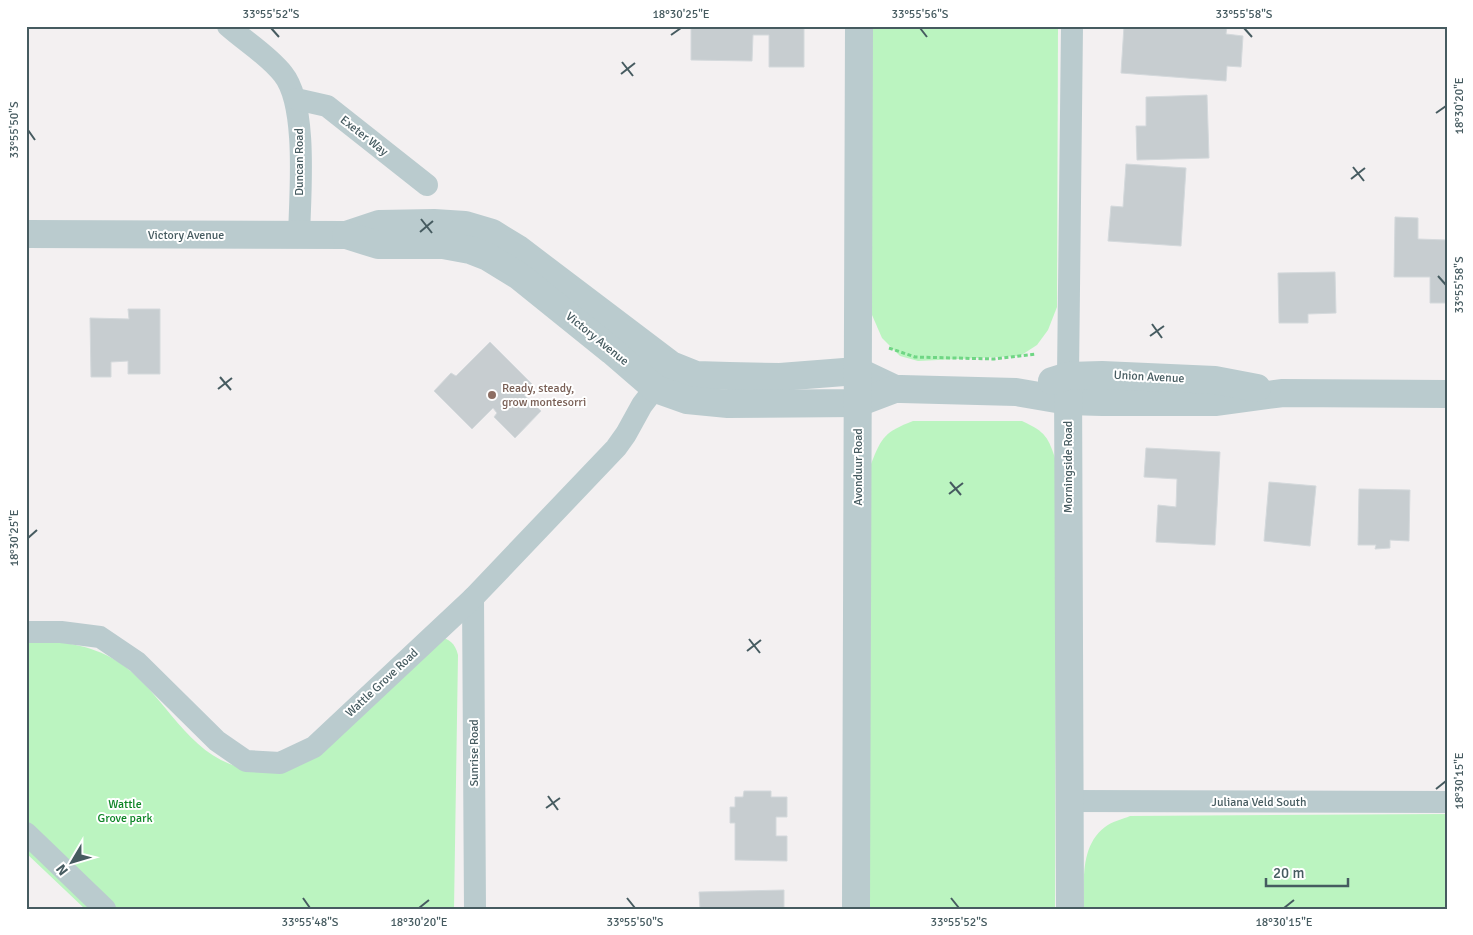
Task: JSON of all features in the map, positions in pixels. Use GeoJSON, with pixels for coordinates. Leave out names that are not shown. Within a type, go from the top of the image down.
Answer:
{"type":"FeatureCollection","features":[{"type":"Feature","properties":{"kind":"street","name":"Duncan Road"},"geometry":{"type":"LineString","coordinates":[[228,26],[274,63],[285,76],[296,99],[300,135],[299,236]]}},
{"type":"Feature","properties":{"kind":"street","name":"Avonduur Road"},"geometry":{"type":"LineString","coordinates":[[856,909],[859,26]]}},
{"type":"Feature","properties":{"kind":"street","name":"Morningside Road"},"geometry":{"type":"LineString","coordinates":[[1070,909],[1068,389],[1072,26]]}},
{"type":"Feature","properties":{"kind":"street","name":"Exeter Way"},"geometry":{"type":"LineString","coordinates":[[296,99],[327,106],[427,185]]}},
{"type":"Feature","properties":{"kind":"street","name":"Victory Avenue"},"geometry":{"type":"LineString","coordinates":[[26,234],[299,236],[346,235],[379,224],[434,223],[465,225],[492,233],[525,254],[671,366],[696,375],[729,376],[780,377],[857,371]]}},
{"type":"Feature","properties":{"kind":"street","name":"Victory Avenue"},"geometry":{"type":"LineString","coordinates":[[346,235],[378,245],[443,245],[470,250],[488,257],[519,276],[656,389],[687,400],[728,404],[858,404]]}},
{"type":"Feature","properties":{"kind":"street","name":"Wattle Grove Road"},"geometry":{"type":"LineString","coordinates":[[26,632],[61,632],[100,637],[137,662],[216,741],[246,761],[280,764],[314,746],[473,598],[616,448],[642,405],[656,389],[671,366]]}},
{"type":"Feature","properties":{"kind":"street","name":"Union Avenue"},"geometry":{"type":"LineString","coordinates":[[857,371],[895,389]]}},
{"type":"Feature","properties":{"kind":"street","name":"Union Avenue"},"geometry":{"type":"LineString","coordinates":[[858,404],[895,389],[1016,392],[1068,389],[1215,402],[1283,393],[1447,394]]}},
{"type":"Feature","properties":{"kind":"street","name":"Sunrise Road"},"geometry":{"type":"LineString","coordinates":[[473,598],[475,909]]}},
{"type":"Feature","properties":{"kind":"street","name":"Juliana Veld South"},"geometry":{"type":"LineString","coordinates":[[1070,802],[1447,802]]}},
{"type":"Feature","properties":{"kind":"street"},"geometry":{"type":"LineString","coordinates":[[26,832],[105,909]]}},
{"type":"Feature","properties":{"kind":"path"},"geometry":{"type":"LineString","coordinates":[[889,348],[909,356],[924,358],[994,359],[1036,354]]}},
{"type":"Feature","properties":{"kind":"green space"},"geometry":{"type":"Polygon","coordinates":[[[871,26],[1058,26],[1057,307],[1048,330],[1037,345],[1020,356],[918,361],[900,356],[882,338],[872,315],[871,26]]]}},
{"type":"Feature","properties":{"kind":"green space"},"geometry":{"type":"Polygon","coordinates":[[[913,421],[1022,421],[1045,436],[1056,461],[1055,909],[869,909],[871,464],[878,447],[886,436],[896,428],[913,421]]]}},
{"type":"Feature","properties":{"kind":"green space","name":"Wattle Grove park"},"geometry":{"type":"Polygon","coordinates":[[[437,636],[451,642],[458,655],[454,909],[85,909],[26,853],[26,639],[62,642],[85,647],[107,655],[133,673],[203,748],[220,760],[239,767],[255,768],[285,767],[437,636]]]}},
{"type":"Feature","properties":{"kind":"green space"},"geometry":{"type":"Polygon","coordinates":[[[1447,814],[1447,909],[1084,909],[1085,865],[1091,844],[1105,827],[1130,816],[1447,814]]]}},
{"type":"Feature","properties":{"kind":"building"},"geometry":{"type":"Polygon","coordinates":[[[691,26],[804,28],[804,67],[769,67],[769,35],[753,35],[752,61],[691,60],[691,26]]]}},
{"type":"Feature","properties":{"kind":"building"},"geometry":{"type":"Polygon","coordinates":[[[1124,26],[1227,26],[1226,34],[1243,36],[1241,67],[1227,66],[1226,81],[1121,73],[1124,26]]]}},
{"type":"Feature","properties":{"kind":"building"},"geometry":{"type":"Polygon","coordinates":[[[1207,95],[1209,158],[1137,160],[1136,126],[1146,126],[1146,97],[1207,95]]]}},
{"type":"Feature","properties":{"kind":"building"},"geometry":{"type":"Polygon","coordinates":[[[1126,164],[1186,168],[1181,246],[1108,241],[1111,206],[1123,207],[1126,164]]]}},
{"type":"Feature","properties":{"kind":"building"},"geometry":{"type":"Polygon","coordinates":[[[1395,217],[1418,218],[1418,239],[1447,240],[1447,303],[1430,303],[1430,277],[1394,277],[1395,217]]]}},
{"type":"Feature","properties":{"kind":"building"},"geometry":{"type":"Polygon","coordinates":[[[1335,272],[1336,313],[1308,314],[1308,323],[1279,323],[1278,273],[1335,272]]]}},
{"type":"Feature","properties":{"kind":"building"},"geometry":{"type":"Polygon","coordinates":[[[128,309],[160,309],[160,374],[128,374],[128,361],[111,362],[111,377],[91,377],[90,318],[129,319],[128,309]]]}},
{"type":"Feature","properties":{"kind":"building"},"geometry":{"type":"Polygon","coordinates":[[[490,342],[533,385],[524,395],[541,411],[515,438],[494,417],[497,413],[493,408],[472,429],[434,391],[451,373],[456,376],[490,342]]]}},
{"type":"Feature","properties":{"kind":"building"},"geometry":{"type":"Polygon","coordinates":[[[1146,448],[1220,452],[1215,545],[1156,542],[1158,505],[1176,507],[1177,479],[1144,477],[1146,448]]]}},
{"type":"Feature","properties":{"kind":"building"},"geometry":{"type":"Polygon","coordinates":[[[1269,482],[1316,486],[1310,546],[1264,541],[1269,482]]]}},
{"type":"Feature","properties":{"kind":"building"},"geometry":{"type":"Polygon","coordinates":[[[1359,489],[1410,490],[1409,541],[1390,540],[1390,548],[1375,549],[1376,545],[1358,545],[1359,489]]]}},
{"type":"Feature","properties":{"kind":"building"},"geometry":{"type":"Polygon","coordinates":[[[744,791],[771,791],[771,797],[787,797],[787,817],[776,817],[776,836],[787,836],[787,861],[735,860],[735,823],[730,823],[730,807],[735,807],[735,797],[743,797],[744,791]]]}},
{"type":"Feature","properties":{"kind":"building"},"geometry":{"type":"Polygon","coordinates":[[[784,890],[784,908],[700,909],[699,892],[784,890]]]}},
{"type":"Feature","properties":{"kind":"place","name":"Ready, steady, grow montesorri"},"geometry":{"type":"Point","coordinates":[492,395]}}]}
